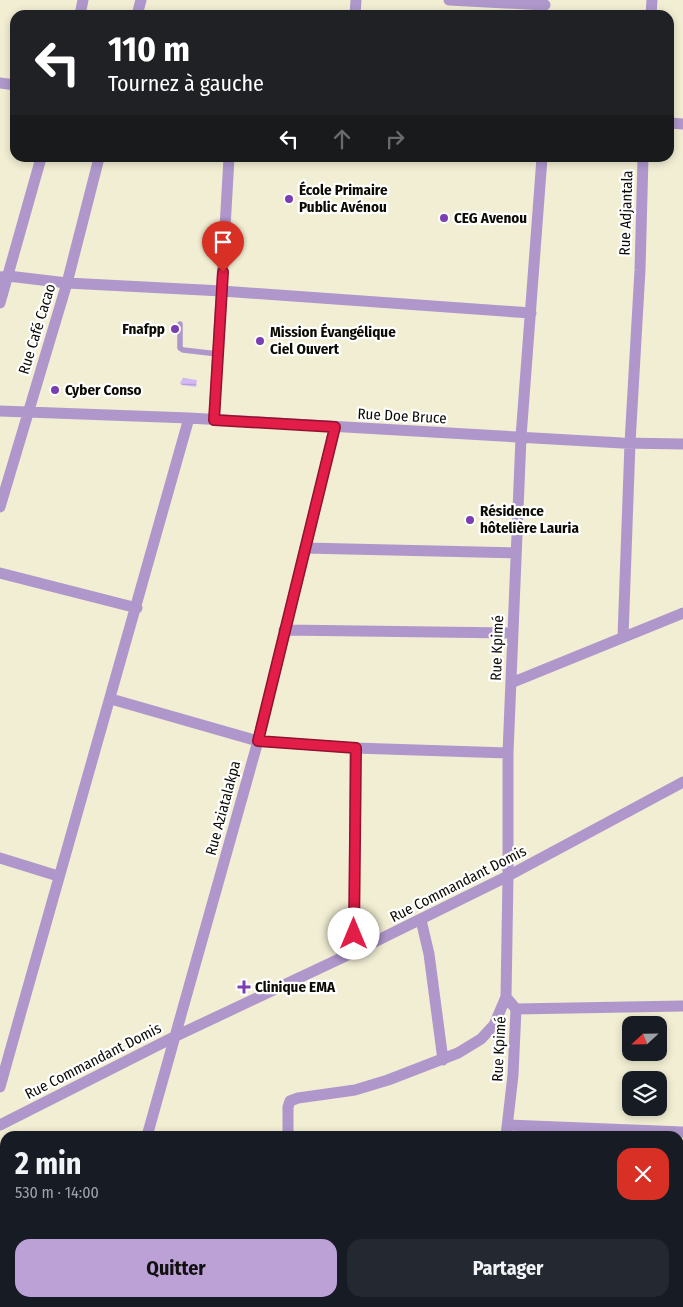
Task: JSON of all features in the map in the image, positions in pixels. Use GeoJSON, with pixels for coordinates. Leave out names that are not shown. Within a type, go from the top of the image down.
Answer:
{"type":"FeatureCollection","features":[{"type":"Feature","properties":{"kind":"street"},"geometry":{"type":"LineString","coordinates":[[448,0],[545,7]]}},
{"type":"Feature","properties":{"kind":"street"},"geometry":{"type":"LineString","coordinates":[[0,303],[4,276],[40,162]]}},
{"type":"Feature","properties":{"kind":"street","name":"Rue Café Cacao"},"geometry":{"type":"LineString","coordinates":[[0,507],[67,283],[98,162]]}},
{"type":"Feature","properties":{"kind":"street"},"geometry":{"type":"LineString","coordinates":[[214,420],[228,162]]}},
{"type":"Feature","properties":{"kind":"street","name":"Rue Kpimé"},"geometry":{"type":"LineString","coordinates":[[507,1131],[516,1009],[506,996],[508,753],[520,437],[542,162]]}},
{"type":"Feature","properties":{"kind":"street","name":"Rue Adjantala"},"geometry":{"type":"LineString","coordinates":[[623,637],[630,443],[640,270],[643,162]]}},
{"type":"Feature","properties":{"kind":"street"},"geometry":{"type":"LineString","coordinates":[[4,276],[67,283],[222,291],[531,313]]}},
{"type":"Feature","properties":{"kind":"street","name":"Rue Doe Bruce"},"geometry":{"type":"LineString","coordinates":[[0,411],[189,418],[630,443],[683,444]]}},
{"type":"Feature","properties":{"kind":"street"},"geometry":{"type":"LineString","coordinates":[[0,1087],[58,876],[137,608],[189,418]]}},
{"type":"Feature","properties":{"kind":"street","name":"Rue Aziatalakpa"},"geometry":{"type":"LineString","coordinates":[[148,1131],[258,741],[335,427]]}},
{"type":"Feature","properties":{"kind":"street"},"geometry":{"type":"LineString","coordinates":[[305,548],[516,554]]}},
{"type":"Feature","properties":{"kind":"street"},"geometry":{"type":"LineString","coordinates":[[0,573],[137,608]]}},
{"type":"Feature","properties":{"kind":"street"},"geometry":{"type":"LineString","coordinates":[[511,683],[683,613]]}},
{"type":"Feature","properties":{"kind":"street"},"geometry":{"type":"LineString","coordinates":[[284,630],[513,634]]}},
{"type":"Feature","properties":{"kind":"street"},"geometry":{"type":"LineString","coordinates":[[111,699],[258,741],[356,748],[508,753]]}},
{"type":"Feature","properties":{"kind":"street"},"geometry":{"type":"LineString","coordinates":[[354,952],[356,748]]}},
{"type":"Feature","properties":{"kind":"street","name":"Rue Commandant Domis"},"geometry":{"type":"LineString","coordinates":[[0,1125],[176,1036],[421,920],[508,876],[683,782]]}},
{"type":"Feature","properties":{"kind":"street"},"geometry":{"type":"LineString","coordinates":[[0,858],[58,876]]}},
{"type":"Feature","properties":{"kind":"street"},"geometry":{"type":"LineString","coordinates":[[421,920],[429,954],[443,1060]]}},
{"type":"Feature","properties":{"kind":"street"},"geometry":{"type":"LineString","coordinates":[[288,1131],[288,1107],[290,1101],[298,1098],[354,1090],[388,1080],[443,1060],[468,1048],[481,1039],[494,1025],[506,996]]}},
{"type":"Feature","properties":{"kind":"street"},"geometry":{"type":"LineString","coordinates":[[516,1009],[683,1006]]}},
{"type":"Feature","properties":{"kind":"lane"},"geometry":{"type":"LineString","coordinates":[[180,324],[180,348],[183,350],[218,354]]}},
{"type":"Feature","properties":{"kind":"shaded area"},"geometry":{"type":"Polygon","coordinates":[[[183,378],[197,380],[196,387],[182,385],[180,383],[183,378]]]}},
{"type":"Feature","properties":{"kind":"place","name":"École Primaire Public Avénou"},"geometry":{"type":"Point","coordinates":[289,199]}},
{"type":"Feature","properties":{"kind":"place","name":"CEG Avenou"},"geometry":{"type":"Point","coordinates":[444,218]}},
{"type":"Feature","properties":{"kind":"place","name":"Fnafpp"},"geometry":{"type":"Point","coordinates":[175,329]}},
{"type":"Feature","properties":{"kind":"place","name":"Mission Évangélique Ciel Ouvert"},"geometry":{"type":"Point","coordinates":[260,341]}},
{"type":"Feature","properties":{"kind":"place","name":"Cyber Conso"},"geometry":{"type":"Point","coordinates":[55,390]}},
{"type":"Feature","properties":{"kind":"place","name":"Résidence hôtelière Lauria"},"geometry":{"type":"Point","coordinates":[470,520]}},
{"type":"Feature","properties":{"kind":"place","name":"Clinique EMA"},"geometry":{"type":"Point","coordinates":[244,987]}},
{"type":"Feature","properties":{"kind":"route"},"geometry":{"type":"LineString","coordinates":[[223,272],[214,420],[335,427],[258,741],[356,748],[354,934]]}}]}
